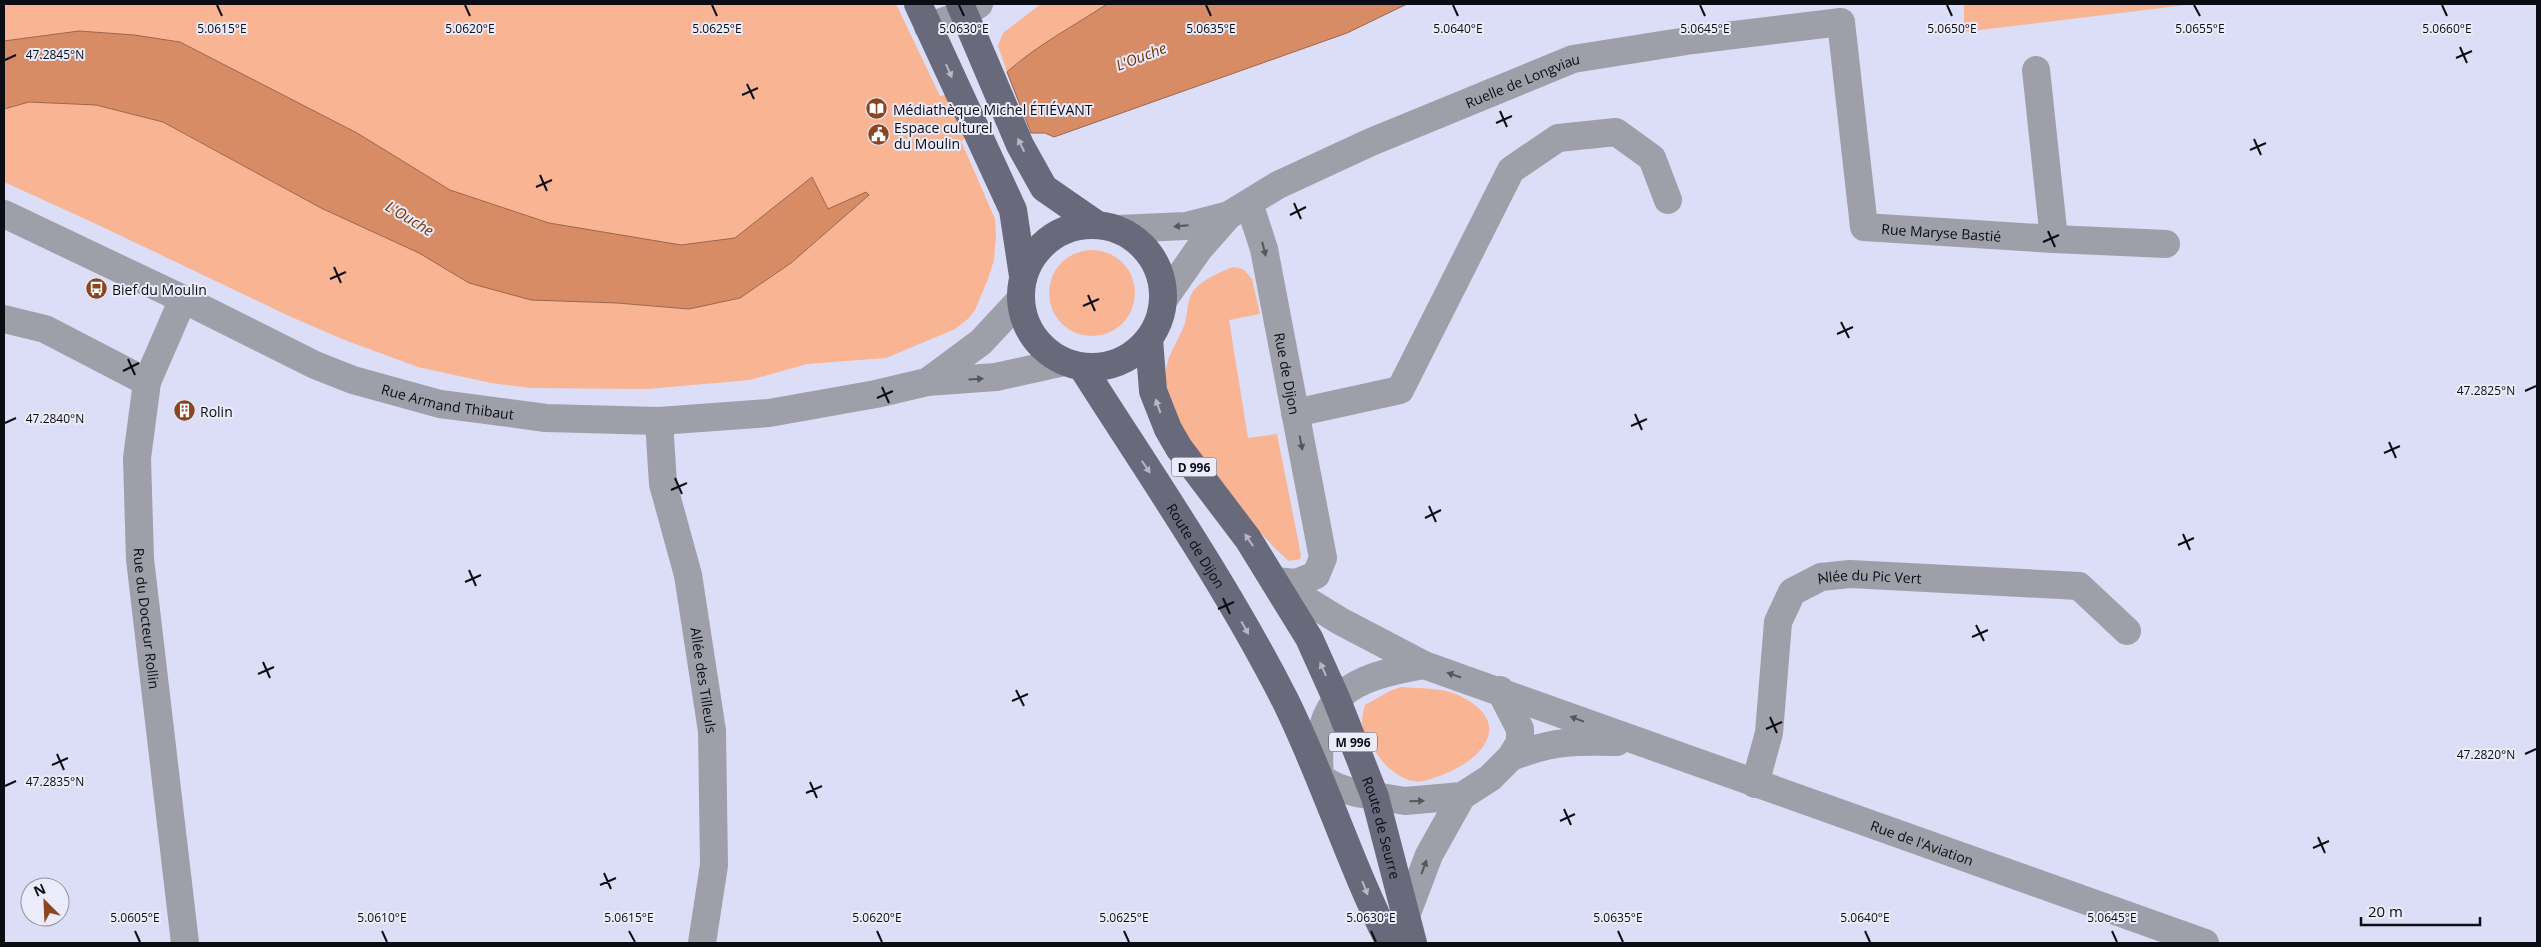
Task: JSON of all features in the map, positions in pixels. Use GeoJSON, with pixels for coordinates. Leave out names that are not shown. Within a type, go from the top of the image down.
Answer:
{"type":"FeatureCollection","features":[{"type":"Feature","properties":{"kind":"main road"},"geometry":{"type":"LineString","coordinates":[[923,15],[1012,210],[1024,319],[1033,337],[1046,352],[1073,364],[1102,366],[1120,362],[1136,353],[1149,339],[1159,320],[1164,299],[1161,278],[1153,257],[1138,241],[1107,227],[1044,188],[1020,145],[968,7]]}},
{"type":"Feature","properties":{"kind":"main road"},"geometry":{"type":"LineString","coordinates":[[1021,288],[1034,254],[1050,237],[1072,227],[1107,227]]}},
{"type":"Feature","properties":{"kind":"main road","name":"D 996"},"geometry":{"type":"LineString","coordinates":[[1149,339],[1153,391],[1168,429],[1179,448],[1248,539],[1275,581]]}},
{"type":"Feature","properties":{"kind":"main road","name":"Route de Dijon"},"geometry":{"type":"LineString","coordinates":[[1073,364],[1175,512],[1244,626],[1285,700],[1390,943]]}},
{"type":"Feature","properties":{"kind":"main road","name":"Route de Seurre"},"geometry":{"type":"LineString","coordinates":[[1275,581],[1309,638],[1336,698],[1375,797],[1407,913],[1413,943]]}},
{"type":"Feature","properties":{"kind":"street"},"geometry":{"type":"LineString","coordinates":[[923,15],[968,7]]}},
{"type":"Feature","properties":{"kind":"street","name":"Ruelle de Longviau"},"geometry":{"type":"LineString","coordinates":[[1164,299],[1198,249],[1239,209],[1278,185],[1371,142],[1573,59],[1693,40],[1841,22]]}},
{"type":"Feature","properties":{"kind":"street","name":"Rue Maryse Bastié"},"geometry":{"type":"LineString","coordinates":[[1841,22],[1864,227],[2054,239]]}},
{"type":"Feature","properties":{"kind":"street"},"geometry":{"type":"LineString","coordinates":[[2036,70],[2054,239],[2166,244]]}},
{"type":"Feature","properties":{"kind":"street"},"geometry":{"type":"LineString","coordinates":[[1295,413],[1400,390],[1511,170],[1558,138],[1616,132],[1652,158],[1668,200]]}},
{"type":"Feature","properties":{"kind":"street","name":"Ruelle de Longviau"},"geometry":{"type":"LineString","coordinates":[[1107,227],[1186,226],[1239,209]]}},
{"type":"Feature","properties":{"kind":"street","name":"Rue de Dijon"},"geometry":{"type":"LineString","coordinates":[[1239,209],[1264,249],[1323,558],[1316,575],[1296,583],[1275,581]]}},
{"type":"Feature","properties":{"kind":"street","name":"Rue Armand Thibaut"},"geometry":{"type":"LineString","coordinates":[[4,214],[183,299],[314,365],[353,380],[440,404],[546,418],[659,421],[769,413],[876,394],[927,382],[996,377],[1073,364]]}},
{"type":"Feature","properties":{"kind":"street","name":"Rue Armand Thibaut"},"geometry":{"type":"LineString","coordinates":[[927,382],[981,342],[1021,288]]}},
{"type":"Feature","properties":{"kind":"street","name":"Rue du Docteur Rollin"},"geometry":{"type":"LineString","coordinates":[[183,299],[147,382],[136,458],[140,558],[184,943]]}},
{"type":"Feature","properties":{"kind":"street"},"geometry":{"type":"LineString","coordinates":[[4,319],[45,329],[147,382]]}},
{"type":"Feature","properties":{"kind":"street","name":"Allée des Tilleuls"},"geometry":{"type":"LineString","coordinates":[[659,421],[663,484],[688,575],[712,731],[714,865],[702,943]]}},
{"type":"Feature","properties":{"kind":"street","name":"Allée du Pic Vert"},"geometry":{"type":"LineString","coordinates":[[1755,784],[1769,733],[1778,622],[1792,592],[1820,577],[1850,574],[2079,586],[2127,630]]}},
{"type":"Feature","properties":{"kind":"street"},"geometry":{"type":"LineString","coordinates":[[1275,581],[1340,621],[1424,665],[1500,690],[1520,729],[1520,742],[1511,757],[1490,778],[1462,796],[1405,801],[1375,797],[1337,787],[1320,778],[1318,756],[1322,726],[1336,698],[1351,687],[1386,671],[1424,665]]}},
{"type":"Feature","properties":{"kind":"street","name":"Rue de l'Aviation"},"geometry":{"type":"LineString","coordinates":[[1500,690],[1755,784],[2205,943]]}},
{"type":"Feature","properties":{"kind":"street"},"geometry":{"type":"LineString","coordinates":[[1511,757],[1540,746],[1569,741],[1639,742]]}},
{"type":"Feature","properties":{"kind":"street"},"geometry":{"type":"LineString","coordinates":[[1407,913],[1429,855],[1462,796]]}},
{"type":"Feature","properties":{"kind":"shaded area"},"geometry":{"type":"Polygon","coordinates":[[[4,4],[896,4],[940,96],[951,94],[969,136],[961,141],[995,219],[994,260],[975,310],[969,318],[955,329],[886,358],[807,364],[750,380],[647,389],[531,388],[491,383],[418,367],[342,339],[289,316],[4,182],[4,109],[29,102],[96,105],[163,122],[321,208],[419,253],[617,303],[689,309],[740,298],[791,263],[866,192],[827,210],[812,177],[735,238],[682,245],[549,223],[450,190],[357,133],[180,42],[79,31],[4,41],[4,4]]]}},
{"type":"Feature","properties":{"kind":"shaded area"},"geometry":{"type":"Polygon","coordinates":[[[1041,4],[1107,4],[1043,44],[1007,72],[998,46],[1003,33],[1041,4]]]}},
{"type":"Feature","properties":{"kind":"shaded area"},"geometry":{"type":"Polygon","coordinates":[[[1964,4],[2194,4],[1964,32],[1964,4]]]}},
{"type":"Feature","properties":{"kind":"shaded area"},"geometry":{"type":"Polygon","coordinates":[[[1092,250],[1108,254],[1122,263],[1131,277],[1135,293],[1131,309],[1122,323],[1108,332],[1092,336],[1076,332],[1062,323],[1053,309],[1049,293],[1053,277],[1062,263],[1076,254],[1092,250]]]}},
{"type":"Feature","properties":{"kind":"shaded area"},"geometry":{"type":"Polygon","coordinates":[[[1233,267],[1243,269],[1252,279],[1260,314],[1229,320],[1248,438],[1277,434],[1301,555],[1300,559],[1289,561],[1274,547],[1217,480],[1183,428],[1171,405],[1166,387],[1165,377],[1168,361],[1185,323],[1189,301],[1194,290],[1217,273],[1233,267]]]}},
{"type":"Feature","properties":{"kind":"shaded area"},"geometry":{"type":"Polygon","coordinates":[[[1401,687],[1451,692],[1475,705],[1485,716],[1489,727],[1488,738],[1481,749],[1458,768],[1428,780],[1413,781],[1392,771],[1380,758],[1369,741],[1362,726],[1362,720],[1365,705],[1401,687]]]}},
{"type":"Feature","properties":{"kind":"water","name":"L'Ouche"},"geometry":{"type":"Polygon","coordinates":[[[1107,4],[1407,4],[1347,33],[1054,137],[1045,133],[1031,133],[1007,72],[1043,44],[1107,4]]]}},
{"type":"Feature","properties":{"kind":"water","name":"L'Ouche"},"geometry":{"type":"Polygon","coordinates":[[[79,31],[134,35],[180,42],[357,133],[450,190],[549,223],[681,245],[735,238],[812,177],[828,209],[866,192],[869,195],[791,263],[740,298],[689,309],[617,303],[531,300],[469,283],[419,253],[321,208],[163,122],[96,105],[29,102],[4,109],[4,41],[79,31]]]}},
{"type":"Feature","properties":{"kind":"place","name":"Médiathèque Michel ÉTIÉVANT"},"geometry":{"type":"Point","coordinates":[877,109]}},
{"type":"Feature","properties":{"kind":"place","name":"Espace culturel du Moulin"},"geometry":{"type":"Point","coordinates":[878,135]}},
{"type":"Feature","properties":{"kind":"place","name":"Bief du Moulin"},"geometry":{"type":"Point","coordinates":[96,289]}},
{"type":"Feature","properties":{"kind":"place","name":"Rolin"},"geometry":{"type":"Point","coordinates":[184,411]}}]}
